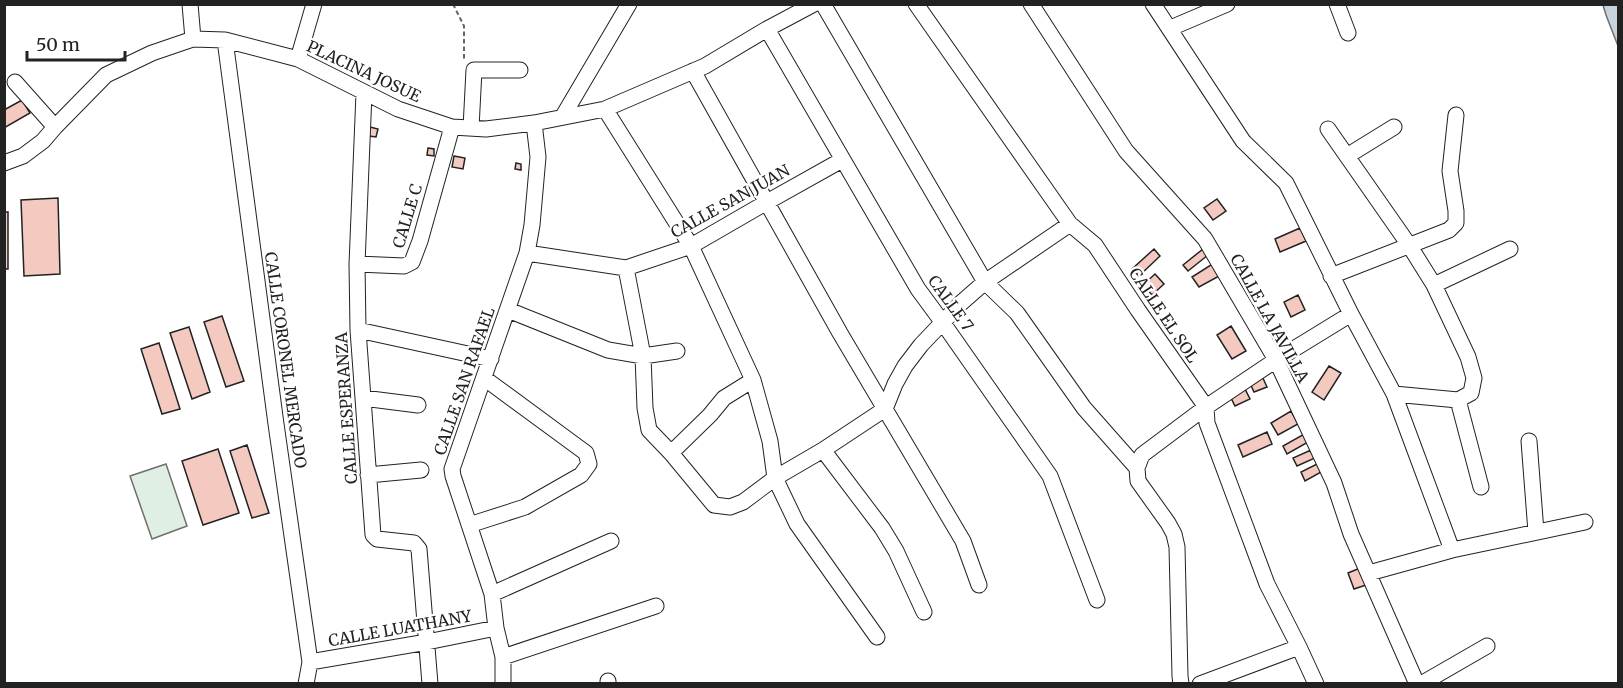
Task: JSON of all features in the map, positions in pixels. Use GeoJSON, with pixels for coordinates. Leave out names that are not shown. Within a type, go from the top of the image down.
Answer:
{"type":"FeatureCollection","features":[{"type":"Feature","properties":{"kind":"street"},"geometry":{"type":"LineString","coordinates":[[190,4],[193,39]]}},
{"type":"Feature","properties":{"kind":"street"},"geometry":{"type":"LineString","coordinates":[[298,59],[314,4]]}},
{"type":"Feature","properties":{"kind":"street"},"geometry":{"type":"LineString","coordinates":[[563,116],[629,4]]}},
{"type":"Feature","properties":{"kind":"street","name":"PLACINA JOSUE"},"geometry":{"type":"LineString","coordinates":[[4,163],[23,156],[43,141],[106,75],[152,53],[193,39],[225,40],[298,59],[398,109],[452,127],[486,129],[534,123],[605,109],[705,66],[814,4]]}},
{"type":"Feature","properties":{"kind":"street"},"geometry":{"type":"LineString","coordinates":[[823,4],[985,282],[1017,314],[1084,408],[1137,468]]}},
{"type":"Feature","properties":{"kind":"street","name":"CALLE EL SOL"},"geometry":{"type":"LineString","coordinates":[[916,4],[1070,224],[1095,245],[1206,407],[1207,423],[1267,584],[1316,684]]}},
{"type":"Feature","properties":{"kind":"street","name":"CALLE LA JAVILLA"},"geometry":{"type":"LineString","coordinates":[[1031,4],[1126,151],[1205,239],[1276,360],[1334,483],[1352,534],[1419,684]]}},
{"type":"Feature","properties":{"kind":"street"},"geometry":{"type":"LineString","coordinates":[[1153,4],[1243,141],[1286,183],[1331,276],[1394,394],[1452,550]]}},
{"type":"Feature","properties":{"kind":"street"},"geometry":{"type":"LineString","coordinates":[[1169,27],[1227,4]]}},
{"type":"Feature","properties":{"kind":"street"},"geometry":{"type":"LineString","coordinates":[[1337,4],[1348,33]]}},
{"type":"Feature","properties":{"kind":"street","name":"CALLE 7"},"geometry":{"type":"LineString","coordinates":[[767,29],[918,289],[1050,476],[1097,600]]}},
{"type":"Feature","properties":{"kind":"street","name":"CALLE CORONEL MERCADO"},"geometry":{"type":"LineString","coordinates":[[225,40],[274,412],[310,662],[306,684]]}},
{"type":"Feature","properties":{"kind":"street"},"geometry":{"type":"LineString","coordinates":[[471,128],[474,70],[520,70]]}},
{"type":"Feature","properties":{"kind":"street"},"geometry":{"type":"LineString","coordinates":[[693,71],[963,542],[979,585]]}},
{"type":"Feature","properties":{"kind":"street"},"geometry":{"type":"LineString","coordinates":[[15,82],[55,127]]}},
{"type":"Feature","properties":{"kind":"street","name":"CALLE ESPERANZA"},"geometry":{"type":"LineString","coordinates":[[364,93],[357,264],[358,330],[374,537],[414,543],[419,549],[430,684]]}},
{"type":"Feature","properties":{"kind":"street"},"geometry":{"type":"LineString","coordinates":[[605,109],[692,246],[753,380],[770,441],[775,478],[797,524],[877,637]]}},
{"type":"Feature","properties":{"kind":"street"},"geometry":{"type":"LineString","coordinates":[[1331,276],[1449,230],[1456,223],[1450,171],[1455,115]]}},
{"type":"Feature","properties":{"kind":"street","name":"CALLE SAN RAFAEL"},"geometry":{"type":"LineString","coordinates":[[503,684],[503,657],[496,628],[492,594],[452,469],[527,253],[538,158],[534,123]]}},
{"type":"Feature","properties":{"kind":"street","name":"CALLE C"},"geometry":{"type":"LineString","coordinates":[[357,264],[404,266],[412,262],[452,127]]}},
{"type":"Feature","properties":{"kind":"street"},"geometry":{"type":"LineString","coordinates":[[1347,156],[1394,127]]}},
{"type":"Feature","properties":{"kind":"street"},"geometry":{"type":"LineString","coordinates":[[1328,129],[1409,245],[1434,285],[1468,357],[1474,378],[1471,393],[1458,400],[1394,394]]}},
{"type":"Feature","properties":{"kind":"street","name":"CALLE SAN JUAN"},"geometry":{"type":"LineString","coordinates":[[527,253],[626,268],[692,246],[842,160]]}},
{"type":"Feature","properties":{"kind":"street"},"geometry":{"type":"LineString","coordinates":[[626,268],[643,356],[645,408],[649,430],[714,505],[730,507],[743,502],[775,478],[885,409],[905,366],[921,345],[961,303],[985,282],[1070,224]]}},
{"type":"Feature","properties":{"kind":"street"},"geometry":{"type":"LineString","coordinates":[[1434,285],[1510,249]]}},
{"type":"Feature","properties":{"kind":"street"},"geometry":{"type":"LineString","coordinates":[[508,310],[608,350],[643,356],[677,351]]}},
{"type":"Feature","properties":{"kind":"street"},"geometry":{"type":"LineString","coordinates":[[1181,684],[1177,547],[1168,523],[1137,481],[1137,468],[1142,455],[1206,407],[1351,314]]}},
{"type":"Feature","properties":{"kind":"street"},"geometry":{"type":"LineString","coordinates":[[358,330],[491,359]]}},
{"type":"Feature","properties":{"kind":"street"},"geometry":{"type":"LineString","coordinates":[[470,525],[525,507],[581,475],[590,464],[586,453],[483,378]]}},
{"type":"Feature","properties":{"kind":"street"},"geometry":{"type":"LineString","coordinates":[[671,453],[724,398],[753,380]]}},
{"type":"Feature","properties":{"kind":"street"},"geometry":{"type":"LineString","coordinates":[[363,398],[418,405]]}},
{"type":"Feature","properties":{"kind":"street"},"geometry":{"type":"LineString","coordinates":[[1458,400],[1480,487]]}},
{"type":"Feature","properties":{"kind":"street"},"geometry":{"type":"LineString","coordinates":[[1529,441],[1536,532]]}},
{"type":"Feature","properties":{"kind":"street"},"geometry":{"type":"LineString","coordinates":[[822,450],[882,528],[896,551],[924,612]]}},
{"type":"Feature","properties":{"kind":"street"},"geometry":{"type":"LineString","coordinates":[[368,475],[421,470]]}},
{"type":"Feature","properties":{"kind":"street"},"geometry":{"type":"LineString","coordinates":[[1369,573],[1452,550],[1585,522]]}},
{"type":"Feature","properties":{"kind":"street"},"geometry":{"type":"LineString","coordinates":[[492,594],[611,541]]}},
{"type":"Feature","properties":{"kind":"street"},"geometry":{"type":"LineString","coordinates":[[503,657],[656,606]]}},
{"type":"Feature","properties":{"kind":"street","name":"CALLE LUATHANY"},"geometry":{"type":"LineString","coordinates":[[310,662],[496,628]]}},
{"type":"Feature","properties":{"kind":"street"},"geometry":{"type":"LineString","coordinates":[[1419,684],[1487,645]]}},
{"type":"Feature","properties":{"kind":"street"},"geometry":{"type":"LineString","coordinates":[[1200,684],[1299,647]]}},
{"type":"Feature","properties":{"kind":"green space"},"geometry":{"type":"Polygon","coordinates":[[[166,464],[187,526],[152,539],[130,476],[166,464]]]}},
{"type":"Feature","properties":{"kind":"shaded area"},"geometry":{"type":"Polygon","coordinates":[[[1603,5],[1618,5],[1618,46],[1606,15],[1603,5]]]}},
{"type":"Feature","properties":{"kind":"building"},"geometry":{"type":"Polygon","coordinates":[[[22,100],[30,113],[4,128],[4,110],[22,100]]]}},
{"type":"Feature","properties":{"kind":"building"},"geometry":{"type":"Polygon","coordinates":[[[370,127],[378,129],[376,137],[369,136],[370,127]]]}},
{"type":"Feature","properties":{"kind":"building"},"geometry":{"type":"Polygon","coordinates":[[[428,148],[434,149],[434,156],[427,155],[428,148]]]}},
{"type":"Feature","properties":{"kind":"building"},"geometry":{"type":"Polygon","coordinates":[[[454,156],[465,158],[463,169],[452,167],[454,156]]]}},
{"type":"Feature","properties":{"kind":"building"},"geometry":{"type":"Polygon","coordinates":[[[516,163],[521,164],[521,170],[515,169],[516,163]]]}},
{"type":"Feature","properties":{"kind":"building"},"geometry":{"type":"Polygon","coordinates":[[[58,198],[60,274],[24,276],[21,200],[58,198]]]}},
{"type":"Feature","properties":{"kind":"building"},"geometry":{"type":"Polygon","coordinates":[[[1217,199],[1226,211],[1213,220],[1204,208],[1217,199]]]}},
{"type":"Feature","properties":{"kind":"building"},"geometry":{"type":"Polygon","coordinates":[[[4,212],[8,212],[8,269],[4,269],[4,212]]]}},
{"type":"Feature","properties":{"kind":"building"},"geometry":{"type":"Polygon","coordinates":[[[1300,228],[1306,241],[1280,252],[1275,239],[1300,228]]]}},
{"type":"Feature","properties":{"kind":"building"},"geometry":{"type":"Polygon","coordinates":[[[1154,249],[1160,256],[1139,276],[1132,269],[1154,249]]]}},
{"type":"Feature","properties":{"kind":"building"},"geometry":{"type":"Polygon","coordinates":[[[1203,249],[1208,255],[1188,271],[1183,265],[1203,249]]]}},
{"type":"Feature","properties":{"kind":"building"},"geometry":{"type":"Polygon","coordinates":[[[1214,263],[1221,275],[1199,287],[1192,277],[1214,263]]]}},
{"type":"Feature","properties":{"kind":"building"},"geometry":{"type":"Polygon","coordinates":[[[1155,274],[1164,284],[1152,295],[1143,285],[1155,274]]]}},
{"type":"Feature","properties":{"kind":"building"},"geometry":{"type":"Polygon","coordinates":[[[1298,295],[1305,310],[1291,317],[1284,302],[1298,295]]]}},
{"type":"Feature","properties":{"kind":"building"},"geometry":{"type":"Polygon","coordinates":[[[222,316],[244,381],[226,387],[204,322],[222,316]]]}},
{"type":"Feature","properties":{"kind":"building"},"geometry":{"type":"Polygon","coordinates":[[[1231,326],[1246,351],[1232,359],[1217,335],[1231,326]]]}},
{"type":"Feature","properties":{"kind":"building"},"geometry":{"type":"Polygon","coordinates":[[[189,327],[210,392],[192,399],[170,333],[189,327]]]}},
{"type":"Feature","properties":{"kind":"building"},"geometry":{"type":"Polygon","coordinates":[[[159,343],[180,409],[162,414],[141,349],[159,343]]]}},
{"type":"Feature","properties":{"kind":"building"},"geometry":{"type":"Polygon","coordinates":[[[1329,366],[1341,373],[1324,400],[1312,392],[1329,366]]]}},
{"type":"Feature","properties":{"kind":"building"},"geometry":{"type":"Polygon","coordinates":[[[1262,376],[1267,387],[1254,392],[1249,381],[1262,376]]]}},
{"type":"Feature","properties":{"kind":"building"},"geometry":{"type":"Polygon","coordinates":[[[1244,387],[1250,399],[1235,406],[1229,394],[1244,387]]]}},
{"type":"Feature","properties":{"kind":"building"},"geometry":{"type":"Polygon","coordinates":[[[1291,411],[1298,424],[1278,435],[1271,423],[1291,411]]]}},
{"type":"Feature","properties":{"kind":"building"},"geometry":{"type":"Polygon","coordinates":[[[1267,432],[1272,444],[1243,457],[1238,445],[1267,432]]]}},
{"type":"Feature","properties":{"kind":"building"},"geometry":{"type":"Polygon","coordinates":[[[1306,433],[1310,441],[1287,454],[1283,446],[1306,433]]]}},
{"type":"Feature","properties":{"kind":"building"},"geometry":{"type":"Polygon","coordinates":[[[247,445],[269,513],[252,518],[230,451],[247,445]]]}},
{"type":"Feature","properties":{"kind":"building"},"geometry":{"type":"Polygon","coordinates":[[[218,449],[239,513],[203,525],[182,461],[218,449]]]}},
{"type":"Feature","properties":{"kind":"building"},"geometry":{"type":"Polygon","coordinates":[[[1311,450],[1315,458],[1297,466],[1293,458],[1311,450]]]}},
{"type":"Feature","properties":{"kind":"building"},"geometry":{"type":"Polygon","coordinates":[[[1319,463],[1323,471],[1305,481],[1301,472],[1319,463]]]}},
{"type":"Feature","properties":{"kind":"building"},"geometry":{"type":"Polygon","coordinates":[[[1360,568],[1366,585],[1354,589],[1348,573],[1360,568]]]}}]}
